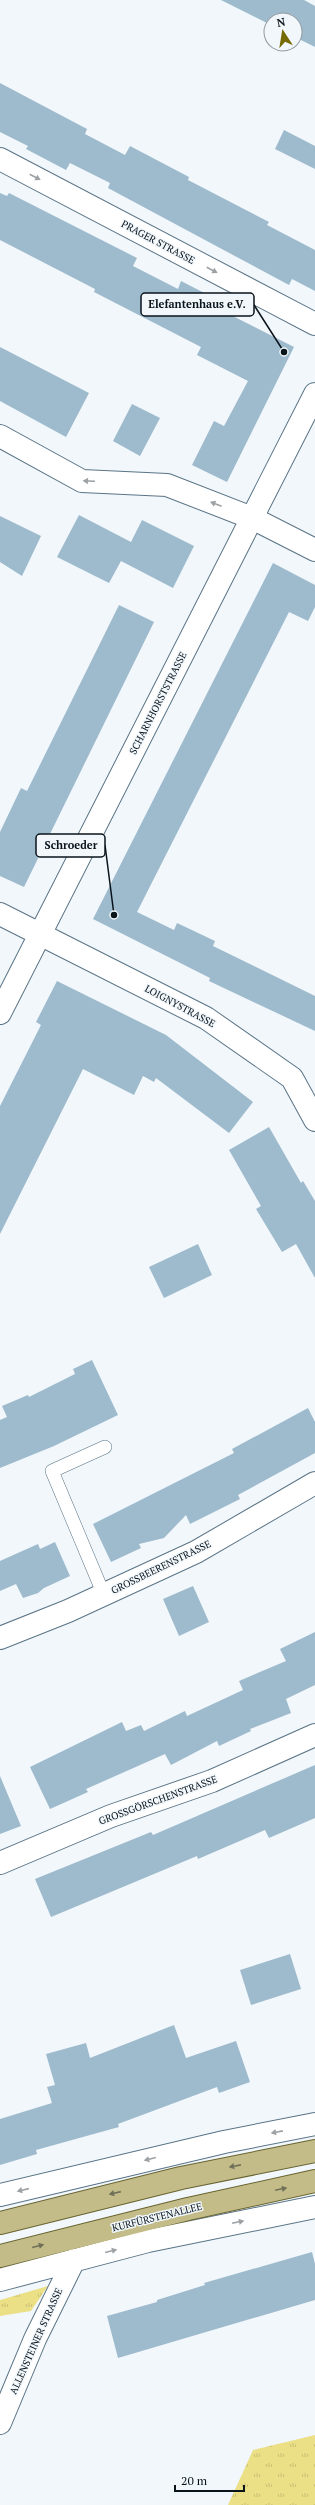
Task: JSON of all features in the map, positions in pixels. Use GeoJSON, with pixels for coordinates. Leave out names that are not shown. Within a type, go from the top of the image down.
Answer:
{"type":"FeatureCollection","features":[{"type":"Feature","properties":{"kind":"main road"},"geometry":{"type":"LineString","coordinates":[[0,2223],[181,2178],[315,2151]]}},
{"type":"Feature","properties":{"kind":"main road","name":"KURFÜRSTENALLEE"},"geometry":{"type":"LineString","coordinates":[[0,2256],[188,2209],[315,2181]]}},
{"type":"Feature","properties":{"kind":"street","name":"PRAGER STRASSE"},"geometry":{"type":"LineString","coordinates":[[0,159],[315,324]]}},
{"type":"Feature","properties":{"kind":"street","name":"SCHARNHORSTSTRASSE"},"geometry":{"type":"LineString","coordinates":[[0,1013],[315,394]]}},
{"type":"Feature","properties":{"kind":"street"},"geometry":{"type":"LineString","coordinates":[[0,436],[82,481],[167,485],[252,518],[315,550]]}},
{"type":"Feature","properties":{"kind":"street","name":"LOIGNYSTRASSE"},"geometry":{"type":"LineString","coordinates":[[0,914],[206,1018],[292,1078],[313,1113]]}},
{"type":"Feature","properties":{"kind":"street","name":"GROSSBEERENSTRASSE"},"geometry":{"type":"LineString","coordinates":[[0,1638],[104,1595],[196,1552],[315,1483]]}},
{"type":"Feature","properties":{"kind":"street","name":"GROSSGÖRSCHENSTRASSE"},"geometry":{"type":"LineString","coordinates":[[0,1863],[111,1816],[212,1781],[315,1735]]}},
{"type":"Feature","properties":{"kind":"street"},"geometry":{"type":"LineString","coordinates":[[0,2195],[224,2142],[315,2124]]}},
{"type":"Feature","properties":{"kind":"street"},"geometry":{"type":"LineString","coordinates":[[0,2280],[148,2241],[315,2207]]}},
{"type":"Feature","properties":{"kind":"street","name":"ALLENSTEINER STRASSE"},"geometry":{"type":"LineString","coordinates":[[0,2423],[35,2339],[74,2260]]}},
{"type":"Feature","properties":{"kind":"lane"},"geometry":{"type":"LineString","coordinates":[[104,1595],[52,1471],[105,1447]]}},
{"type":"Feature","properties":{"kind":"green space"},"geometry":{"type":"Polygon","coordinates":[[[48,2286],[31,2311],[0,2316],[0,2300],[48,2286]]]}},
{"type":"Feature","properties":{"kind":"green space"},"geometry":{"type":"Polygon","coordinates":[[[315,2435],[315,2505],[228,2505],[253,2450],[315,2435]]]}},
{"type":"Feature","properties":{"kind":"building"},"geometry":{"type":"Polygon","coordinates":[[[221,0],[304,0],[315,6],[315,47],[303,41],[303,12],[263,12],[263,21],[221,0]]]}},
{"type":"Feature","properties":{"kind":"building"},"geometry":{"type":"Polygon","coordinates":[[[0,83],[87,129],[85,134],[125,155],[130,146],[189,177],[188,180],[269,222],[267,225],[315,250],[315,291],[292,279],[289,285],[108,188],[110,183],[70,163],[66,170],[26,149],[28,146],[0,132],[0,83]]]}},
{"type":"Feature","properties":{"kind":"building"},"geometry":{"type":"Polygon","coordinates":[[[284,130],[315,146],[315,169],[275,149],[284,130]]]}},
{"type":"Feature","properties":{"kind":"building"},"geometry":{"type":"Polygon","coordinates":[[[0,193],[7,196],[9,193],[137,258],[133,266],[178,289],[181,281],[224,303],[221,310],[294,347],[227,482],[192,465],[214,421],[224,426],[248,381],[197,355],[201,347],[94,292],[95,289],[0,240],[0,193]]]}},
{"type":"Feature","properties":{"kind":"building"},"geometry":{"type":"Polygon","coordinates":[[[0,347],[89,393],[66,437],[0,401],[0,347]]]}},
{"type":"Feature","properties":{"kind":"building"},"geometry":{"type":"Polygon","coordinates":[[[132,404],[160,418],[140,456],[113,441],[132,404]]]}},
{"type":"Feature","properties":{"kind":"building"},"geometry":{"type":"Polygon","coordinates":[[[79,515],[131,542],[142,520],[194,546],[173,588],[121,561],[109,583],[57,557],[79,515]]]}},
{"type":"Feature","properties":{"kind":"building"},"geometry":{"type":"Polygon","coordinates":[[[0,516],[41,536],[22,576],[0,562],[0,516]]]}},
{"type":"Feature","properties":{"kind":"building"},"geometry":{"type":"Polygon","coordinates":[[[273,563],[315,585],[315,607],[308,621],[289,612],[137,912],[174,930],[177,923],[215,941],[213,946],[315,996],[315,1031],[209,981],[210,978],[93,919],[273,563]]]}},
{"type":"Feature","properties":{"kind":"building"},"geometry":{"type":"Polygon","coordinates":[[[119,605],[154,622],[24,887],[0,876],[0,832],[21,788],[27,791],[119,605]]]}},
{"type":"Feature","properties":{"kind":"building"},"geometry":{"type":"Polygon","coordinates":[[[57,981],[166,1035],[253,1102],[229,1133],[156,1078],[154,1082],[143,1076],[134,1095],[83,1069],[0,1234],[0,1106],[41,1025],[36,1022],[57,981]]]}},
{"type":"Feature","properties":{"kind":"building"},"geometry":{"type":"Polygon","coordinates":[[[269,1127],[301,1183],[303,1181],[315,1201],[315,1278],[296,1244],[282,1252],[256,1209],[261,1206],[229,1150],[269,1127]]]}},
{"type":"Feature","properties":{"kind":"building"},"geometry":{"type":"Polygon","coordinates":[[[198,1244],[212,1275],[164,1298],[149,1267],[198,1244]]]}},
{"type":"Feature","properties":{"kind":"building"},"geometry":{"type":"Polygon","coordinates":[[[92,1360],[118,1415],[54,1446],[0,1468],[0,1420],[7,1417],[2,1406],[28,1395],[29,1397],[75,1374],[73,1369],[92,1360]]]}},
{"type":"Feature","properties":{"kind":"building"},"geometry":{"type":"Polygon","coordinates":[[[308,1408],[315,1422],[315,1453],[238,1495],[240,1499],[190,1524],[186,1515],[164,1538],[139,1544],[141,1548],[111,1562],[93,1524],[234,1453],[232,1449],[308,1408]]]}},
{"type":"Feature","properties":{"kind":"building"},"geometry":{"type":"Polygon","coordinates":[[[55,1542],[70,1576],[44,1588],[38,1593],[23,1598],[16,1584],[0,1591],[0,1561],[38,1544],[40,1549],[55,1542]]]}},
{"type":"Feature","properties":{"kind":"building"},"geometry":{"type":"Polygon","coordinates":[[[193,1586],[209,1622],[179,1636],[163,1599],[193,1586]]]}},
{"type":"Feature","properties":{"kind":"building"},"geometry":{"type":"Polygon","coordinates":[[[315,1632],[315,1685],[286,1699],[291,1713],[250,1729],[251,1731],[219,1746],[217,1741],[171,1765],[165,1754],[86,1789],[88,1792],[50,1809],[30,1767],[122,1722],[126,1731],[141,1725],[144,1731],[185,1711],[187,1716],[243,1690],[239,1681],[286,1661],[280,1649],[315,1632]]]}},
{"type":"Feature","properties":{"kind":"building"},"geometry":{"type":"Polygon","coordinates":[[[315,1765],[315,1818],[269,1838],[265,1830],[198,1859],[197,1856],[51,1917],[35,1879],[151,1832],[153,1835],[315,1765]]]}},
{"type":"Feature","properties":{"kind":"building"},"geometry":{"type":"Polygon","coordinates":[[[0,1776],[21,1826],[0,1834],[0,1776]]]}},
{"type":"Feature","properties":{"kind":"building"},"geometry":{"type":"Polygon","coordinates":[[[290,1954],[301,1989],[251,2005],[240,1970],[290,1954]]]}},
{"type":"Feature","properties":{"kind":"building"},"geometry":{"type":"Polygon","coordinates":[[[174,2025],[186,2058],[236,2041],[250,2082],[219,2093],[217,2087],[118,2124],[119,2127],[36,2150],[37,2154],[0,2165],[0,2119],[52,2103],[47,2087],[55,2085],[46,2054],[86,2043],[90,2058],[174,2025]]]}},
{"type":"Feature","properties":{"kind":"building"},"geometry":{"type":"Polygon","coordinates":[[[312,2252],[315,2264],[315,2300],[118,2358],[107,2316],[157,2302],[157,2300],[205,2285],[204,2283],[312,2252]]]}},
{"type":"Feature","properties":{"kind":"place","name":"Elefantenhaus e.V."},"geometry":{"type":"Point","coordinates":[284,352]}},
{"type":"Feature","properties":{"kind":"place","name":"Schroeder"},"geometry":{"type":"Point","coordinates":[114,915]}}]}
